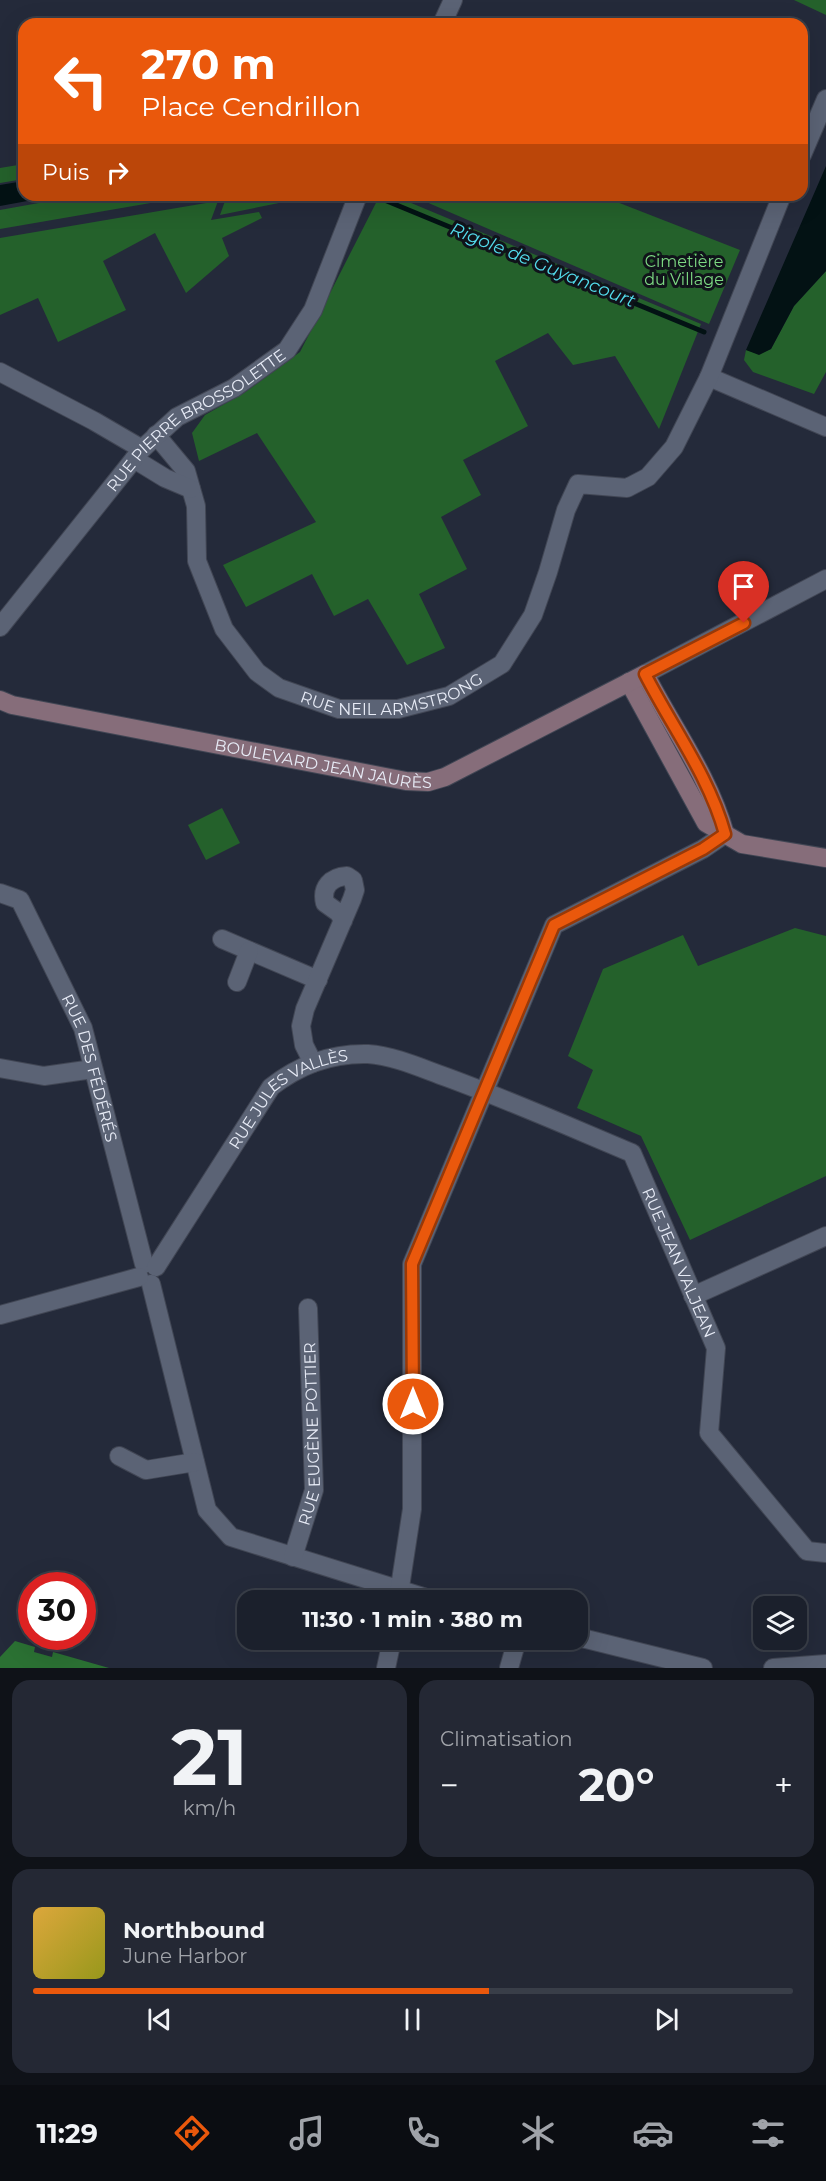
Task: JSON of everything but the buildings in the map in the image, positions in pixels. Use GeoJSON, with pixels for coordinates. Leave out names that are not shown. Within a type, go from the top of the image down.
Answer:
{"type":"FeatureCollection","features":[{"type":"Feature","properties":{"kind":"street"},"geometry":{"type":"LineString","coordinates":[[445,18],[453,0]]}},
{"type":"Feature","properties":{"kind":"street"},"geometry":{"type":"LineString","coordinates":[[808,141],[826,99]]}},
{"type":"Feature","properties":{"kind":"street","name":"RUE PIERRE BROSSOLETTE"},"geometry":{"type":"LineString","coordinates":[[0,627],[138,454],[156,435],[177,417],[234,388],[287,350],[313,310],[356,201]]}},
{"type":"Feature","properties":{"kind":"street"},"geometry":{"type":"LineString","coordinates":[[780,201],[709,378],[826,427]]}},
{"type":"Feature","properties":{"kind":"street"},"geometry":{"type":"LineString","coordinates":[[0,372],[94,421],[138,454],[165,478],[191,489]]}},
{"type":"Feature","properties":{"kind":"street","name":"RUE NEIL ARMSTRONG"},"geometry":{"type":"LineString","coordinates":[[156,435],[186,471],[196,506],[197,561],[210,598],[224,629],[257,672],[279,687],[339,709],[398,709],[449,696],[502,664],[533,615],[566,510],[578,484],[627,488],[648,477],[674,447],[709,378]]}},
{"type":"Feature","properties":{"kind":"street"},"geometry":{"type":"LineString","coordinates":[[725,834],[719,812],[696,764],[645,674],[826,579]]}},
{"type":"Feature","properties":{"kind":"street","name":"BOULEVARD JEAN JAURÈS"},"geometry":{"type":"LineString","coordinates":[[0,700],[12,705],[406,781],[428,782],[445,777],[645,674]]}},
{"type":"Feature","properties":{"kind":"street"},"geometry":{"type":"LineString","coordinates":[[629,682],[706,823],[742,844],[826,858]]}},
{"type":"Feature","properties":{"kind":"street"},"geometry":{"type":"LineString","coordinates":[[400,1590],[412,1509],[412,1264],[554,925],[703,849],[725,834]]}},
{"type":"Feature","properties":{"kind":"street","name":"RUE DES FÉDÉRÉS"},"geometry":{"type":"LineString","coordinates":[[0,893],[20,900],[83,1028],[207,1510],[231,1537],[294,1557],[383,1590]]}},
{"type":"Feature","properties":{"kind":"street"},"geometry":{"type":"LineString","coordinates":[[313,1063],[304,1045],[301,1026],[305,1009],[343,921]]}},
{"type":"Feature","properties":{"kind":"street"},"geometry":{"type":"LineString","coordinates":[[222,939],[318,980]]}},
{"type":"Feature","properties":{"kind":"street"},"geometry":{"type":"LineString","coordinates":[[237,982],[249,951]]}},
{"type":"Feature","properties":{"kind":"street","name":"RUE JULES VALLÈS"},"geometry":{"type":"LineString","coordinates":[[147,1273],[271,1087],[290,1072],[313,1063],[350,1054],[387,1057],[485,1091]]}},
{"type":"Feature","properties":{"kind":"street"},"geometry":{"type":"LineString","coordinates":[[0,1068],[44,1076],[93,1069]]}},
{"type":"Feature","properties":{"kind":"street","name":"RUE JEAN VALJEAN"},"geometry":{"type":"LineString","coordinates":[[485,1091],[632,1153],[716,1348],[709,1433],[807,1551],[826,1553]]}},
{"type":"Feature","properties":{"kind":"street"},"geometry":{"type":"LineString","coordinates":[[693,1296],[826,1236]]}},
{"type":"Feature","properties":{"kind":"street"},"geometry":{"type":"LineString","coordinates":[[0,1315],[147,1273]]}},
{"type":"Feature","properties":{"kind":"street","name":"RUE EUGÈNE POTTIER"},"geometry":{"type":"LineString","coordinates":[[294,1557],[314,1490],[308,1308]]}},
{"type":"Feature","properties":{"kind":"street"},"geometry":{"type":"LineString","coordinates":[[119,1456],[146,1470],[195,1462]]}},
{"type":"Feature","properties":{"kind":"street"},"geometry":{"type":"LineString","coordinates":[[588,1639],[703,1668]]}},
{"type":"Feature","properties":{"kind":"street"},"geometry":{"type":"LineString","coordinates":[[387,1668],[390,1650]]}},
{"type":"Feature","properties":{"kind":"street"},"geometry":{"type":"LineString","coordinates":[[509,1668],[515,1650]]}},
{"type":"Feature","properties":{"kind":"street"},"geometry":{"type":"LineString","coordinates":[[773,1668],[826,1664]]}},
{"type":"Feature","properties":{"kind":"green space"},"geometry":{"type":"Polygon","coordinates":[[[794,0],[826,0],[826,15],[794,0]]]}},
{"type":"Feature","properties":{"kind":"green space"},"geometry":{"type":"Polygon","coordinates":[[[18,165],[18,180],[0,183],[0,168],[18,165]]]}},
{"type":"Feature","properties":{"kind":"green space"},"geometry":{"type":"Polygon","coordinates":[[[50,201],[162,201],[0,229],[0,210],[50,201]]]}},
{"type":"Feature","properties":{"kind":"green space"},"geometry":{"type":"Polygon","coordinates":[[[218,201],[211,220],[259,212],[262,218],[222,238],[229,256],[186,293],[155,233],[103,261],[126,310],[58,342],[38,298],[0,315],[0,238],[218,201]]]}},
{"type":"Feature","properties":{"kind":"green space"},"geometry":{"type":"Polygon","coordinates":[[[225,201],[285,201],[284,202],[220,215],[225,201]]]}},
{"type":"Feature","properties":{"kind":"green space"},"geometry":{"type":"Polygon","coordinates":[[[377,201],[406,201],[701,324],[659,429],[615,356],[573,365],[548,333],[495,361],[528,426],[463,460],[481,495],[441,517],[467,569],[419,594],[445,648],[407,665],[368,599],[334,616],[312,574],[246,607],[223,565],[316,522],[257,433],[199,461],[192,433],[205,415],[244,393],[300,352],[377,201]]]}},
{"type":"Feature","properties":{"kind":"green space","name":"Cimetière du Village"},"geometry":{"type":"Polygon","coordinates":[[[424,201],[614,201],[740,250],[709,324],[424,201]]]}},
{"type":"Feature","properties":{"kind":"green space"},"geometry":{"type":"Polygon","coordinates":[[[826,271],[826,372],[814,394],[753,372],[744,360],[746,350],[759,354],[771,349],[794,306],[826,271]]]}},
{"type":"Feature","properties":{"kind":"green space"},"geometry":{"type":"Polygon","coordinates":[[[222,808],[240,843],[206,860],[188,825],[222,808]]]}},
{"type":"Feature","properties":{"kind":"green space"},"geometry":{"type":"Polygon","coordinates":[[[795,928],[826,936],[826,1176],[690,1240],[641,1136],[577,1108],[593,1070],[568,1056],[603,969],[683,935],[698,966],[795,928]]]}},
{"type":"Feature","properties":{"kind":"green space"},"geometry":{"type":"Polygon","coordinates":[[[15,1641],[18,1642],[18,1650],[34,1650],[34,1652],[52,1657],[53,1652],[109,1668],[0,1668],[0,1657],[15,1641]]]}},
{"type":"Feature","properties":{"kind":"shaded area"},"geometry":{"type":"Polygon","coordinates":[[[826,166],[826,271],[794,306],[771,349],[759,355],[746,350],[826,166]]]}},
{"type":"Feature","properties":{"kind":"shaded area"},"geometry":{"type":"Polygon","coordinates":[[[18,182],[18,201],[27,201],[0,206],[0,185],[18,182]]]}},
{"type":"Feature","properties":{"kind":"waterway","name":"Rigole de Guyancourt"},"geometry":{"type":"LineString","coordinates":[[387,201],[704,332]]}},
{"type":"Feature","properties":{"kind":"route"},"geometry":{"type":"LineString","coordinates":[[413,1404],[412,1264],[554,925],[703,849],[725,834],[719,812],[696,764],[645,674],[744,623]]}}]}
